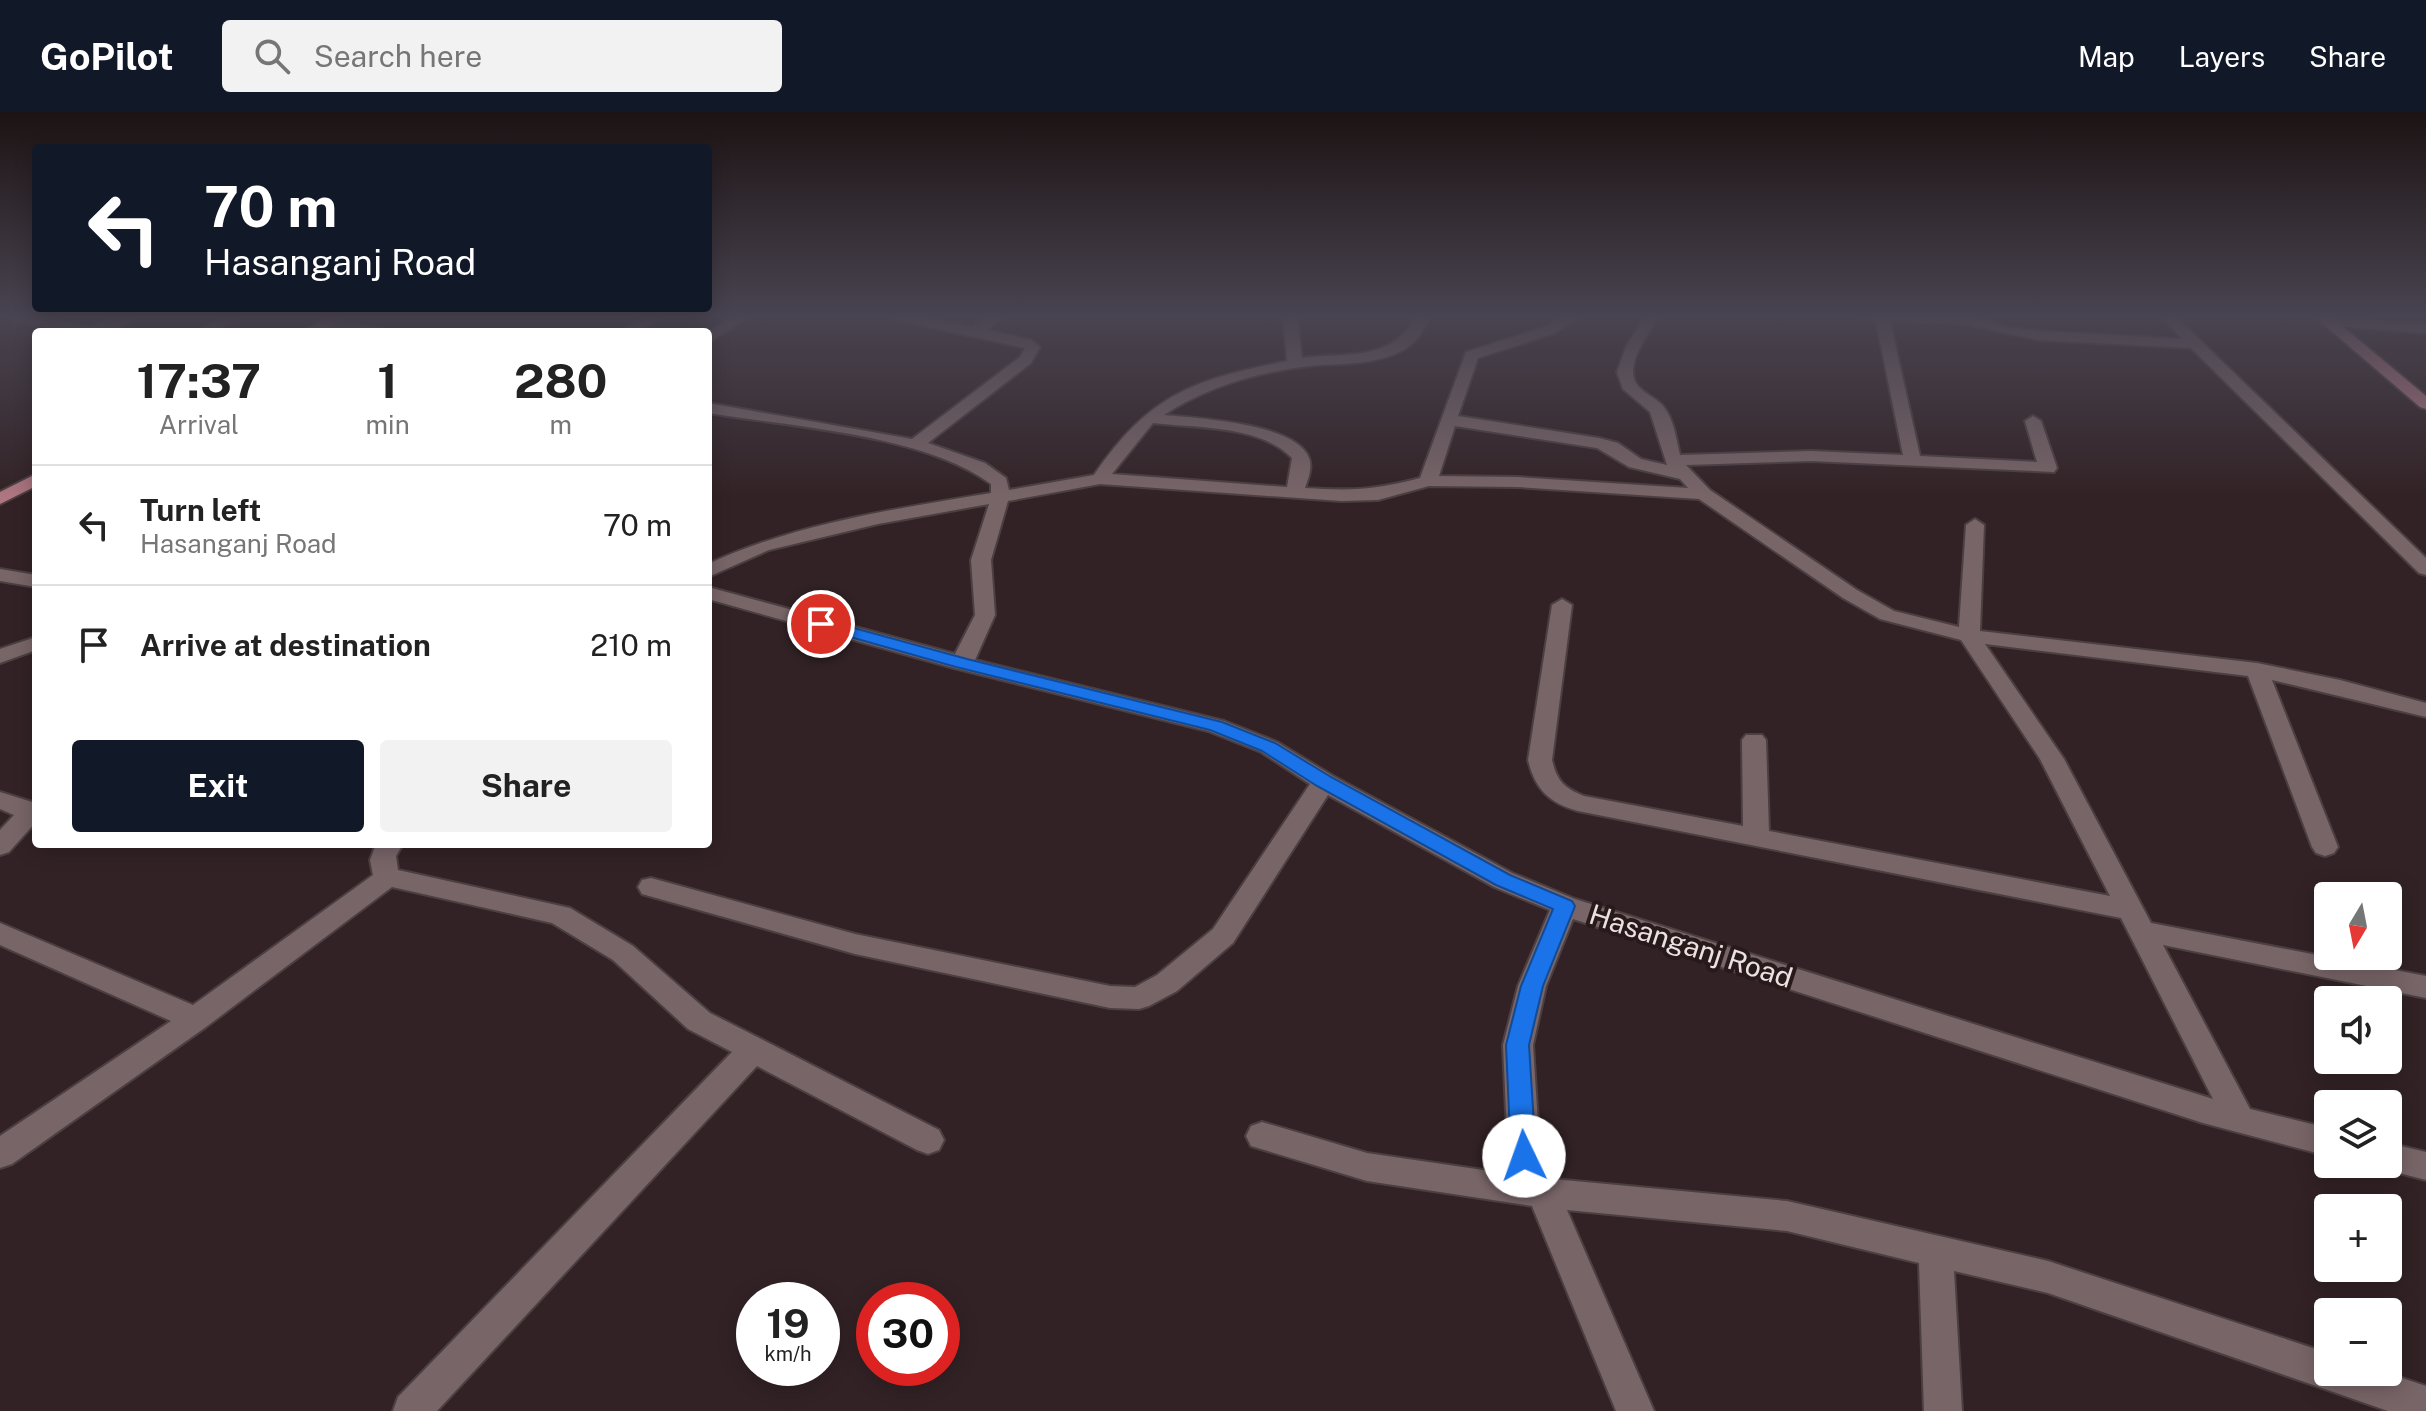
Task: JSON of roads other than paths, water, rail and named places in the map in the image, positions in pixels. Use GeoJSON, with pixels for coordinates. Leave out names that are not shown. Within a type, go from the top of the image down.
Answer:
{"type":"FeatureCollection","features":[{"type":"Feature","properties":{"kind":"main road"},"geometry":{"type":"LineString","coordinates":[[2393,377],[2426,404]]}},
{"type":"Feature","properties":{"kind":"main road"},"geometry":{"type":"LineString","coordinates":[[0,499],[32,481]]}},
{"type":"Feature","properties":{"kind":"street"},"geometry":{"type":"LineString","coordinates":[[916,444],[1001,377]]}},
{"type":"Feature","properties":{"kind":"street"},"geometry":{"type":"LineString","coordinates":[[1100,479],[1133,430],[1169,404],[1197,391],[1249,377]]}},
{"type":"Feature","properties":{"kind":"street"},"geometry":{"type":"LineString","coordinates":[[1428,481],[1464,377]]}},
{"type":"Feature","properties":{"kind":"street"},"geometry":{"type":"LineString","coordinates":[[1626,377],[1629,386],[1657,410],[1678,467],[1704,494],[1850,594],[1887,615],[1969,636],[2257,670],[2340,687],[2426,710]]}},
{"type":"Feature","properties":{"kind":"street"},"geometry":{"type":"LineString","coordinates":[[1895,377],[1912,459]]}},
{"type":"Feature","properties":{"kind":"street"},"geometry":{"type":"LineString","coordinates":[[2229,377],[2426,569]]}},
{"type":"Feature","properties":{"kind":"street"},"geometry":{"type":"LineString","coordinates":[[712,409],[916,444],[988,471],[1000,482],[1000,497],[981,560],[985,615],[962,663]]}},
{"type":"Feature","properties":{"kind":"street"},"geometry":{"type":"LineString","coordinates":[[1150,418],[1244,431],[1285,443],[1299,455],[1302,462],[1295,492]]}},
{"type":"Feature","properties":{"kind":"street"},"geometry":{"type":"LineString","coordinates":[[1449,420],[1599,443],[1612,447],[1635,463],[1678,467],[1811,456],[2048,468],[2033,421]]}},
{"type":"Feature","properties":{"kind":"street"},"geometry":{"type":"LineString","coordinates":[[712,569],[762,546],[878,518],[1100,479],[1378,495],[1428,481],[1518,482],[1704,494]]}},
{"type":"Feature","properties":{"kind":"street"},"geometry":{"type":"LineString","coordinates":[[1975,525],[1969,636],[2052,759],[2240,1120]]}},
{"type":"Feature","properties":{"kind":"street"},"geometry":{"type":"LineString","coordinates":[[0,575],[32,580]]}},
{"type":"Feature","properties":{"kind":"street","name":"Hasanganj Road"},"geometry":{"type":"LineString","coordinates":[[712,594],[962,663],[1216,726],[1269,747],[1324,782],[1503,880],[1565,906],[2240,1120],[2314,1138]]}},
{"type":"Feature","properties":{"kind":"street"},"geometry":{"type":"LineString","coordinates":[[1562,605],[1540,760],[1544,782],[1557,794],[1578,803],[1756,837],[2426,987]]}},
{"type":"Feature","properties":{"kind":"street"},"geometry":{"type":"LineString","coordinates":[[0,656],[32,644]]}},
{"type":"Feature","properties":{"kind":"street"},"geometry":{"type":"LineString","coordinates":[[2257,670],[2325,847]]}},
{"type":"Feature","properties":{"kind":"street"},"geometry":{"type":"LineString","coordinates":[[1754,740],[1756,837]]}},
{"type":"Feature","properties":{"kind":"street"},"geometry":{"type":"LineString","coordinates":[[651,887],[855,944],[1110,997],[1139,998],[1167,983],[1223,936],[1324,782]]}},
{"type":"Feature","properties":{"kind":"street"},"geometry":{"type":"LineString","coordinates":[[0,800],[23,808],[27,816],[0,846]]}},
{"type":"Feature","properties":{"kind":"street"},"geometry":{"type":"LineString","coordinates":[[386,848],[382,863],[387,877]]}},
{"type":"Feature","properties":{"kind":"street"},"geometry":{"type":"LineString","coordinates":[[0,1154],[196,1019],[387,877]]}},
{"type":"Feature","properties":{"kind":"street"},"geometry":{"type":"LineString","coordinates":[[387,877],[560,915],[623,953],[699,1021],[928,1140]]}},
{"type":"Feature","properties":{"kind":"street"},"geometry":{"type":"LineString","coordinates":[[1565,906],[1532,986],[1518,1045],[1524,1156],[1543,1193],[1635,1411]]}},
{"type":"Feature","properties":{"kind":"street"},"geometry":{"type":"LineString","coordinates":[[0,933],[196,1019]]}},
{"type":"Feature","properties":{"kind":"street"},"geometry":{"type":"LineString","coordinates":[[412,1411],[754,1049]]}},
{"type":"Feature","properties":{"kind":"street"},"geometry":{"type":"LineString","coordinates":[[1262,1136],[1367,1167],[1543,1193],[1787,1216],[2048,1277],[2426,1405]]}},
{"type":"Feature","properties":{"kind":"street"},"geometry":{"type":"LineString","coordinates":[[2402,1160],[2426,1166]]}},
{"type":"Feature","properties":{"kind":"street"},"geometry":{"type":"LineString","coordinates":[[1936,1251],[1943,1411]]}}]}
